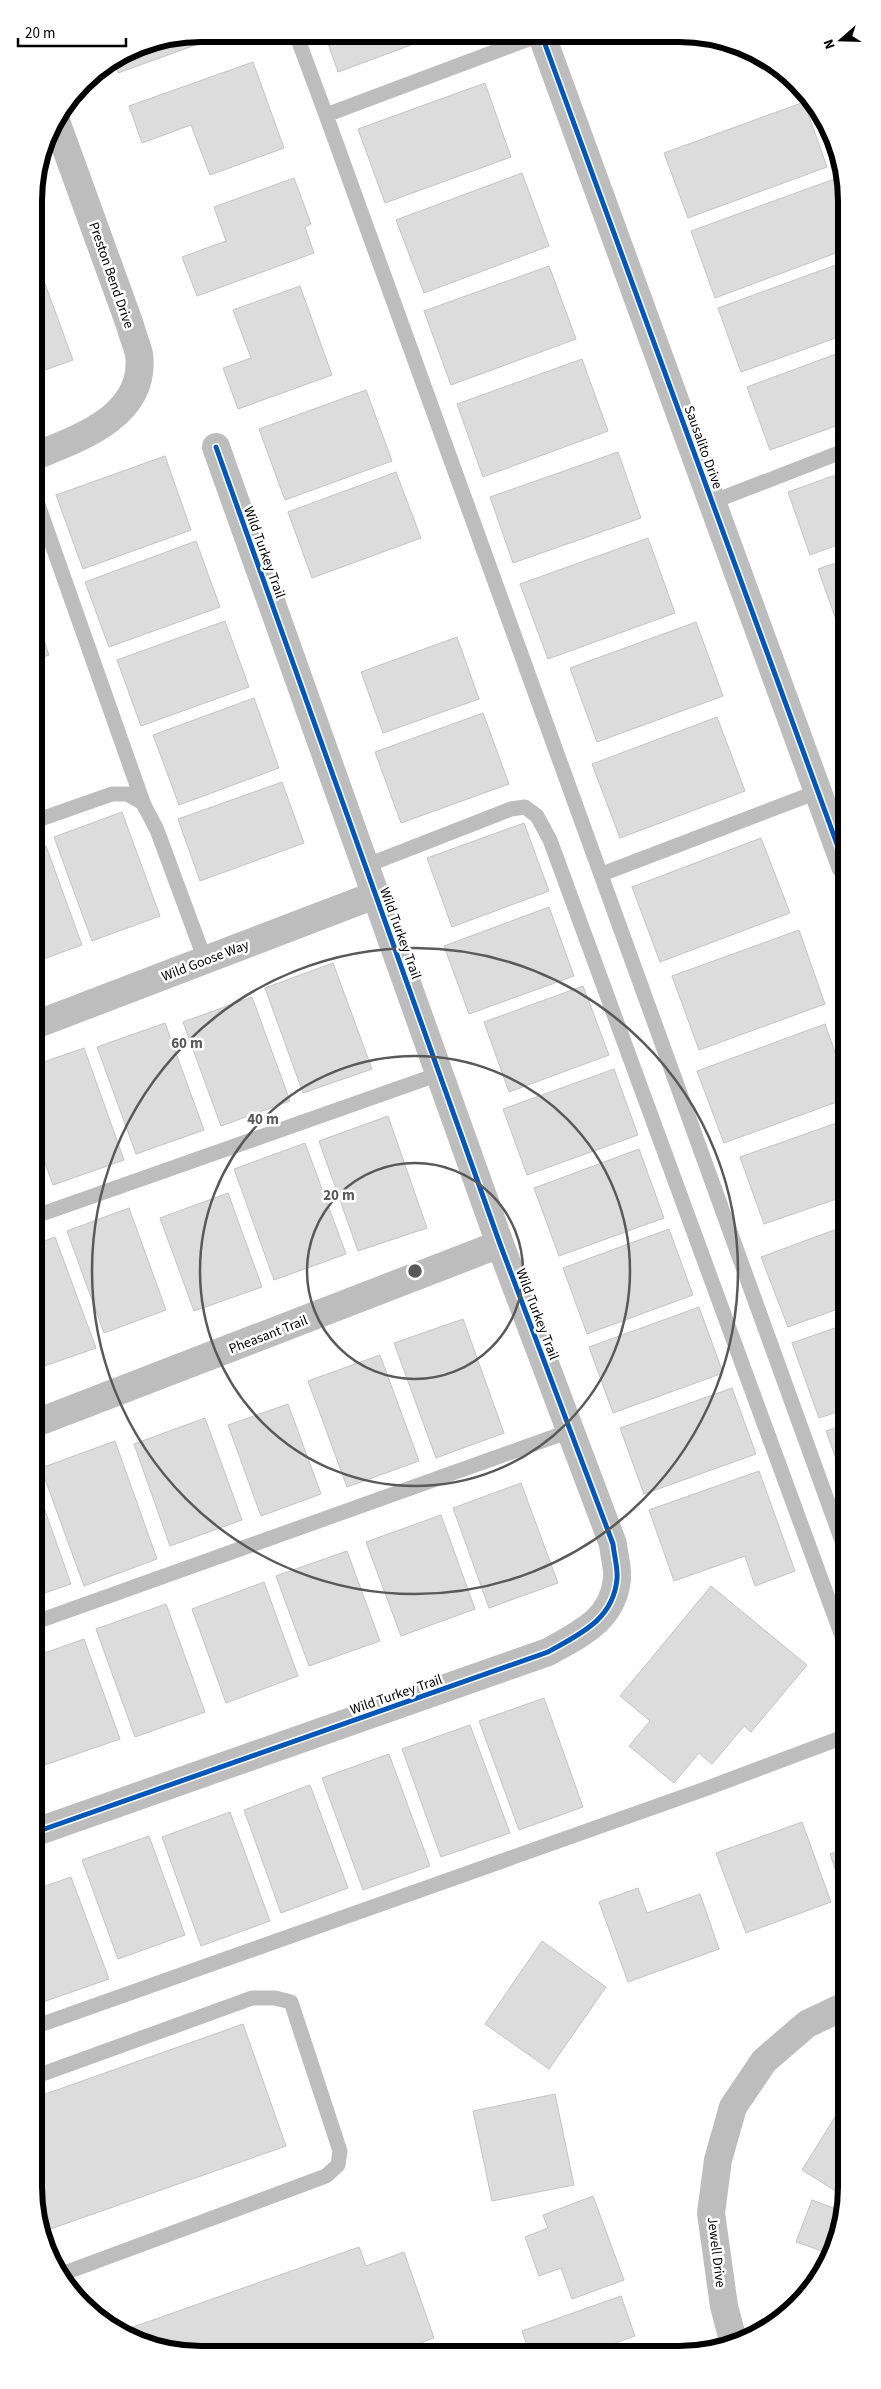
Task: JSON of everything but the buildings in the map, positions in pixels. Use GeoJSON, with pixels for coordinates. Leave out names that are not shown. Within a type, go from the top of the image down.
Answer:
{"type":"FeatureCollection","features":[{"type":"Feature","properties":{"kind":"street","name":"Sausalito Drive"},"geometry":{"type":"LineString","coordinates":[[545,43],[838,848]]}},
{"type":"Feature","properties":{"kind":"street","name":"Preston Bend Drive"},"geometry":{"type":"LineString","coordinates":[[43,452],[106,423],[124,408],[137,385],[139,355],[60,130]]}},
{"type":"Feature","properties":{"kind":"street","name":"Wild Turkey Trail"},"geometry":{"type":"LineString","coordinates":[[42,1830],[548,1652],[591,1628],[613,1598],[617,1578],[613,1544],[500,1244],[216,447]]}},
{"type":"Feature","properties":{"kind":"street","name":"Wild Goose Way"},"geometry":{"type":"LineString","coordinates":[[43,1022],[375,895]]}},
{"type":"Feature","properties":{"kind":"street","name":"Pheasant Trail"},"geometry":{"type":"LineString","coordinates":[[42,1421],[500,1244]]}},
{"type":"Feature","properties":{"kind":"street","name":"Jewell Drive"},"geometry":{"type":"LineString","coordinates":[[732,2337],[724,2306],[712,2213],[718,2160],[733,2107],[764,2061],[807,2024],[838,2009]]}},
{"type":"Feature","properties":{"kind":"lane"},"geometry":{"type":"LineString","coordinates":[[299,43],[602,874],[838,1530]]}},
{"type":"Feature","properties":{"kind":"lane"},"geometry":{"type":"LineString","coordinates":[[326,116],[519,43]]}},
{"type":"Feature","properties":{"kind":"lane"},"geometry":{"type":"LineString","coordinates":[[712,502],[838,453]]}},
{"type":"Feature","properties":{"kind":"lane"},"geometry":{"type":"LineString","coordinates":[[43,518],[146,808]]}},
{"type":"Feature","properties":{"kind":"lane"},"geometry":{"type":"LineString","coordinates":[[602,874],[817,792]]}},
{"type":"Feature","properties":{"kind":"lane"},"geometry":{"type":"LineString","coordinates":[[43,818],[112,794],[127,794],[143,803],[157,830],[205,960]]}},
{"type":"Feature","properties":{"kind":"lane"},"geometry":{"type":"LineString","coordinates":[[364,866],[511,809],[525,807],[538,816],[550,840],[838,1625]]}},
{"type":"Feature","properties":{"kind":"lane"},"geometry":{"type":"LineString","coordinates":[[42,1214],[439,1074]]}},
{"type":"Feature","properties":{"kind":"lane"},"geometry":{"type":"LineString","coordinates":[[42,1620],[570,1431]]}},
{"type":"Feature","properties":{"kind":"lane"},"geometry":{"type":"LineString","coordinates":[[42,2024],[705,1789],[838,1739]]}},
{"type":"Feature","properties":{"kind":"lane"},"geometry":{"type":"LineString","coordinates":[[42,2074],[252,1998],[275,1998],[291,2002],[340,2151],[338,2165],[326,2176],[67,2272]]}},
{"type":"Feature","properties":{"kind":"cycle path"},"geometry":{"type":"LineString","coordinates":[[545,43],[838,847]]}},
{"type":"Feature","properties":{"kind":"cycle path"},"geometry":{"type":"LineString","coordinates":[[42,1830],[548,1652],[583,1632],[602,1615],[609,1605],[617,1579],[613,1544],[500,1244],[216,447]]}}]}
